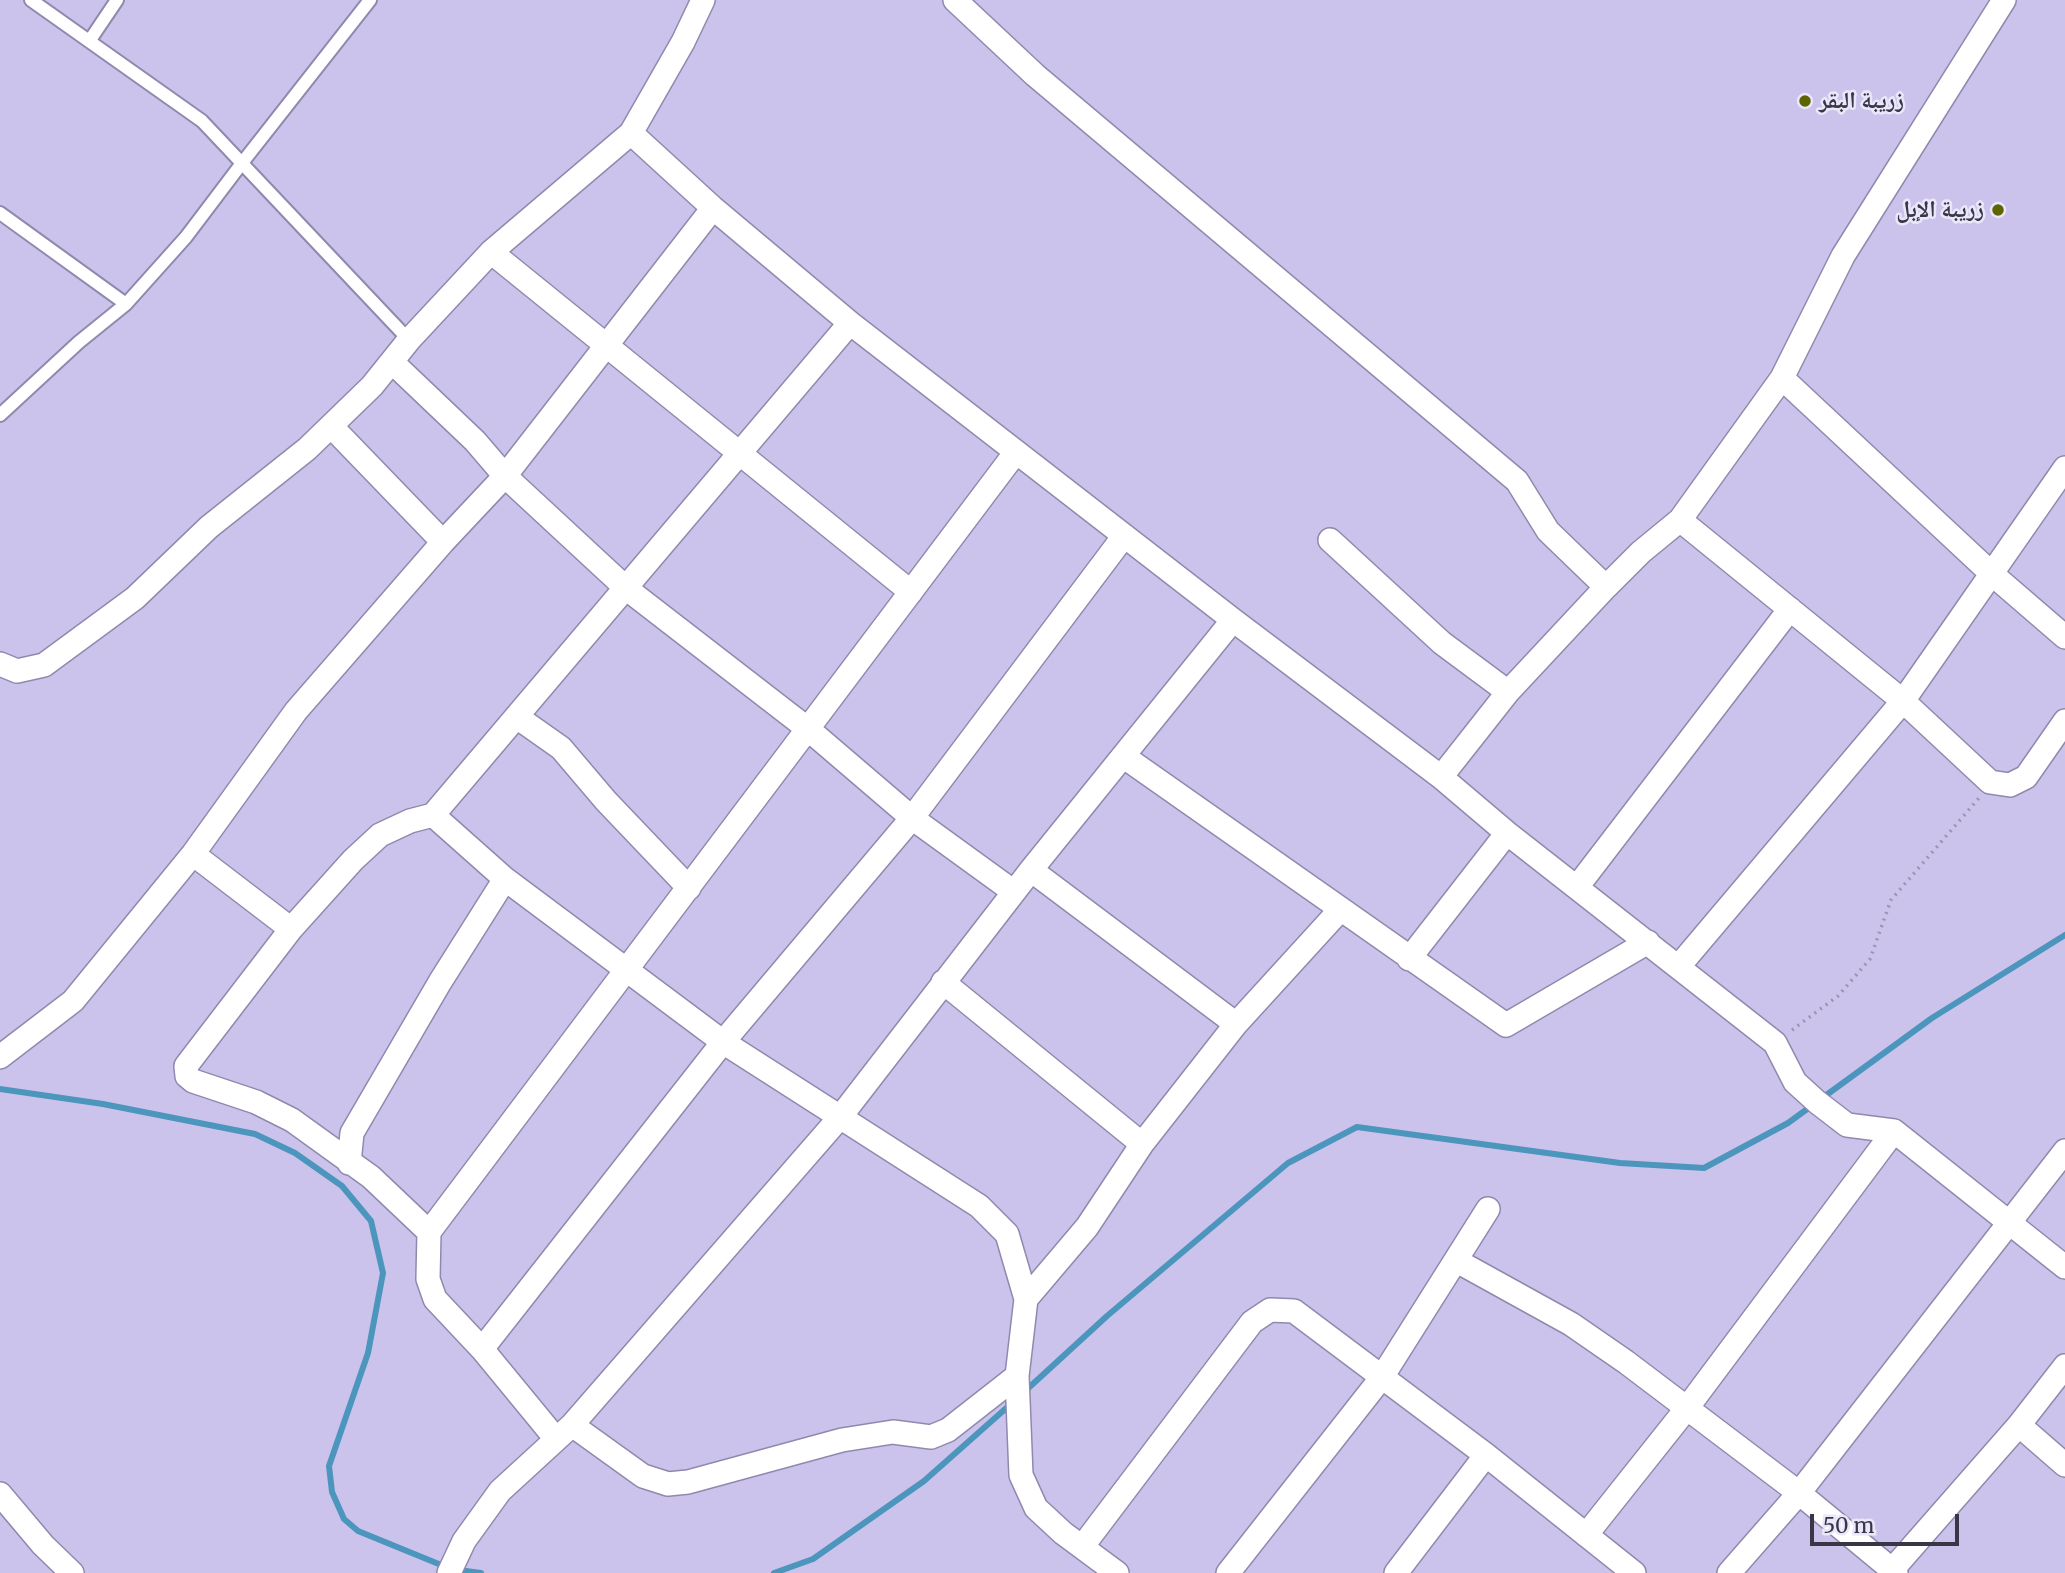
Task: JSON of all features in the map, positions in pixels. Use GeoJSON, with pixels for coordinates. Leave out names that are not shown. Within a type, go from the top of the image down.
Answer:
{"type":"FeatureCollection","features":[{"type":"Feature","properties":{"kind":"street"},"geometry":{"type":"LineString","coordinates":[[0,664],[17,671],[44,665],[135,598],[209,527],[307,449],[372,386],[409,340],[491,252],[631,133],[683,42],[703,0]]}},
{"type":"Feature","properties":{"kind":"street"},"geometry":{"type":"LineString","coordinates":[[955,0],[1035,75],[1517,481],[1548,531],[1606,587]]}},
{"type":"Feature","properties":{"kind":"street"},"geometry":{"type":"LineString","coordinates":[[1441,777],[1507,692],[1641,552],[1679,520],[1782,378],[1843,256],[2004,0]]}},
{"type":"Feature","properties":{"kind":"street"},"geometry":{"type":"LineString","coordinates":[[631,133],[713,208],[850,323],[1233,620],[1441,777],[1774,1043],[1796,1082],[1816,1102],[1847,1125],[1894,1131],[2065,1267]]}},
{"type":"Feature","properties":{"kind":"street"},"geometry":{"type":"LineString","coordinates":[[0,1057],[73,1001],[193,854],[296,711],[443,541],[505,476],[713,208]]}},
{"type":"Feature","properties":{"kind":"street"},"geometry":{"type":"LineString","coordinates":[[491,252],[911,592]]}},
{"type":"Feature","properties":{"kind":"street"},"geometry":{"type":"LineString","coordinates":[[429,1232],[371,1177],[292,1120],[256,1102],[193,1081],[187,1076],[186,1066],[291,929],[353,860],[380,835],[410,821],[433,815],[850,323]]}},
{"type":"Feature","properties":{"kind":"street"},"geometry":{"type":"LineString","coordinates":[[392,362],[475,441],[505,476],[627,589],[808,729],[912,818],[1014,892]]}},
{"type":"Feature","properties":{"kind":"street"},"geometry":{"type":"LineString","coordinates":[[1782,378],[1992,574],[2065,637]]}},
{"type":"Feature","properties":{"kind":"street"},"geometry":{"type":"LineString","coordinates":[[331,426],[443,541]]}},
{"type":"Feature","properties":{"kind":"street"},"geometry":{"type":"LineString","coordinates":[[1016,452],[429,1232],[428,1279],[435,1299],[564,1432],[643,1476],[668,1484],[688,1482],[842,1440],[893,1432],[931,1437],[948,1430],[1017,1376]]}},
{"type":"Feature","properties":{"kind":"street"},"geometry":{"type":"LineString","coordinates":[[1679,966],[1903,701],[2065,468]]}},
{"type":"Feature","properties":{"kind":"street"},"geometry":{"type":"LineString","coordinates":[[1679,520],[1903,701],[1990,782],[2010,785],[2026,777],[2065,721]]}},
{"type":"Feature","properties":{"kind":"street"},"geometry":{"type":"LineString","coordinates":[[482,1349],[723,1042],[912,818],[1124,536]]}},
{"type":"Feature","properties":{"kind":"street"},"geometry":{"type":"LineString","coordinates":[[1330,540],[1442,643],[1507,692]]}},
{"type":"Feature","properties":{"kind":"street"},"geometry":{"type":"LineString","coordinates":[[1577,887],[1790,609]]}},
{"type":"Feature","properties":{"kind":"street"},"geometry":{"type":"LineString","coordinates":[[449,1573],[464,1541],[500,1491],[564,1432],[841,1116],[1031,870],[1233,620]]}},
{"type":"Feature","properties":{"kind":"street"},"geometry":{"type":"LineString","coordinates":[[517,717],[561,748],[606,801],[689,888]]}},
{"type":"Feature","properties":{"kind":"street"},"geometry":{"type":"LineString","coordinates":[[1123,756],[1506,1025],[1648,942]]}},
{"type":"Feature","properties":{"kind":"street"},"geometry":{"type":"LineString","coordinates":[[433,815],[505,879],[723,1042],[979,1206],[1007,1234],[1026,1299],[1017,1376],[1021,1475],[1036,1508],[1063,1534],[1118,1573]]}},
{"type":"Feature","properties":{"kind":"street"},"geometry":{"type":"LineString","coordinates":[[1409,958],[1507,832]]}},
{"type":"Feature","properties":{"kind":"street"},"geometry":{"type":"LineString","coordinates":[[193,854],[291,929]]}},
{"type":"Feature","properties":{"kind":"street"},"geometry":{"type":"LineString","coordinates":[[1031,870],[1236,1024]]}},
{"type":"Feature","properties":{"kind":"street"},"geometry":{"type":"LineString","coordinates":[[349,1163],[352,1133],[440,982],[505,879]]}},
{"type":"Feature","properties":{"kind":"street"},"geometry":{"type":"LineString","coordinates":[[1026,1299],[1087,1227],[1142,1144],[1236,1024],[1340,910]]}},
{"type":"Feature","properties":{"kind":"street"},"geometry":{"type":"LineString","coordinates":[[943,982],[1142,1144]]}},
{"type":"Feature","properties":{"kind":"street"},"geometry":{"type":"LineString","coordinates":[[1586,1535],[1687,1408],[1894,1131]]}},
{"type":"Feature","properties":{"kind":"street"},"geometry":{"type":"LineString","coordinates":[[1730,1573],[1799,1493],[2065,1151]]}},
{"type":"Feature","properties":{"kind":"street"},"geometry":{"type":"LineString","coordinates":[[1228,1573],[1382,1377],[1488,1209]]}},
{"type":"Feature","properties":{"kind":"street"},"geometry":{"type":"LineString","coordinates":[[1457,1261],[1571,1324],[1799,1493],[1894,1571],[2019,1425],[2065,1366]]}},
{"type":"Feature","properties":{"kind":"street"},"geometry":{"type":"LineString","coordinates":[[1082,1547],[1252,1322],[1270,1310],[1294,1311],[1486,1455],[1634,1573]]}},
{"type":"Feature","properties":{"kind":"street"},"geometry":{"type":"LineString","coordinates":[[2019,1425],[2065,1465]]}},
{"type":"Feature","properties":{"kind":"street"},"geometry":{"type":"LineString","coordinates":[[1396,1573],[1486,1455]]}},
{"type":"Feature","properties":{"kind":"street"},"geometry":{"type":"LineString","coordinates":[[0,1494],[43,1545],[72,1573]]}},
{"type":"Feature","properties":{"kind":"lane"},"geometry":{"type":"LineString","coordinates":[[31,0],[202,121],[409,340]]}},
{"type":"Feature","properties":{"kind":"lane"},"geometry":{"type":"LineString","coordinates":[[90,40],[117,0]]}},
{"type":"Feature","properties":{"kind":"lane"},"geometry":{"type":"LineString","coordinates":[[0,415],[79,342],[126,304],[186,237],[370,0]]}},
{"type":"Feature","properties":{"kind":"lane"},"geometry":{"type":"LineString","coordinates":[[0,213],[126,304]]}},
{"type":"Feature","properties":{"kind":"path"},"geometry":{"type":"LineString","coordinates":[[1774,1043],[1838,996],[1870,959],[1891,900],[1971,809],[1990,782]]}},
{"type":"Feature","properties":{"kind":"waterway"},"geometry":{"type":"LineString","coordinates":[[1023,1393],[1107,1316],[1288,1163],[1357,1127],[1620,1163],[1704,1168],[1788,1123],[1932,1018],[2065,935]]}},
{"type":"Feature","properties":{"kind":"waterway"},"geometry":{"type":"LineString","coordinates":[[0,1089],[103,1104],[255,1134],[295,1153],[342,1186],[371,1221],[383,1273],[368,1353],[329,1466],[332,1492],[344,1519],[358,1531],[451,1569],[481,1573]]}},
{"type":"Feature","properties":{"kind":"waterway"},"geometry":{"type":"LineString","coordinates":[[774,1573],[813,1559],[924,1481],[1012,1403]]}},
{"type":"Feature","properties":{"kind":"place","name":"زريبة البقر"},"geometry":{"type":"Point","coordinates":[1805,101]}},
{"type":"Feature","properties":{"kind":"place","name":"زريبة الإبل"},"geometry":{"type":"Point","coordinates":[1998,210]}}]}
